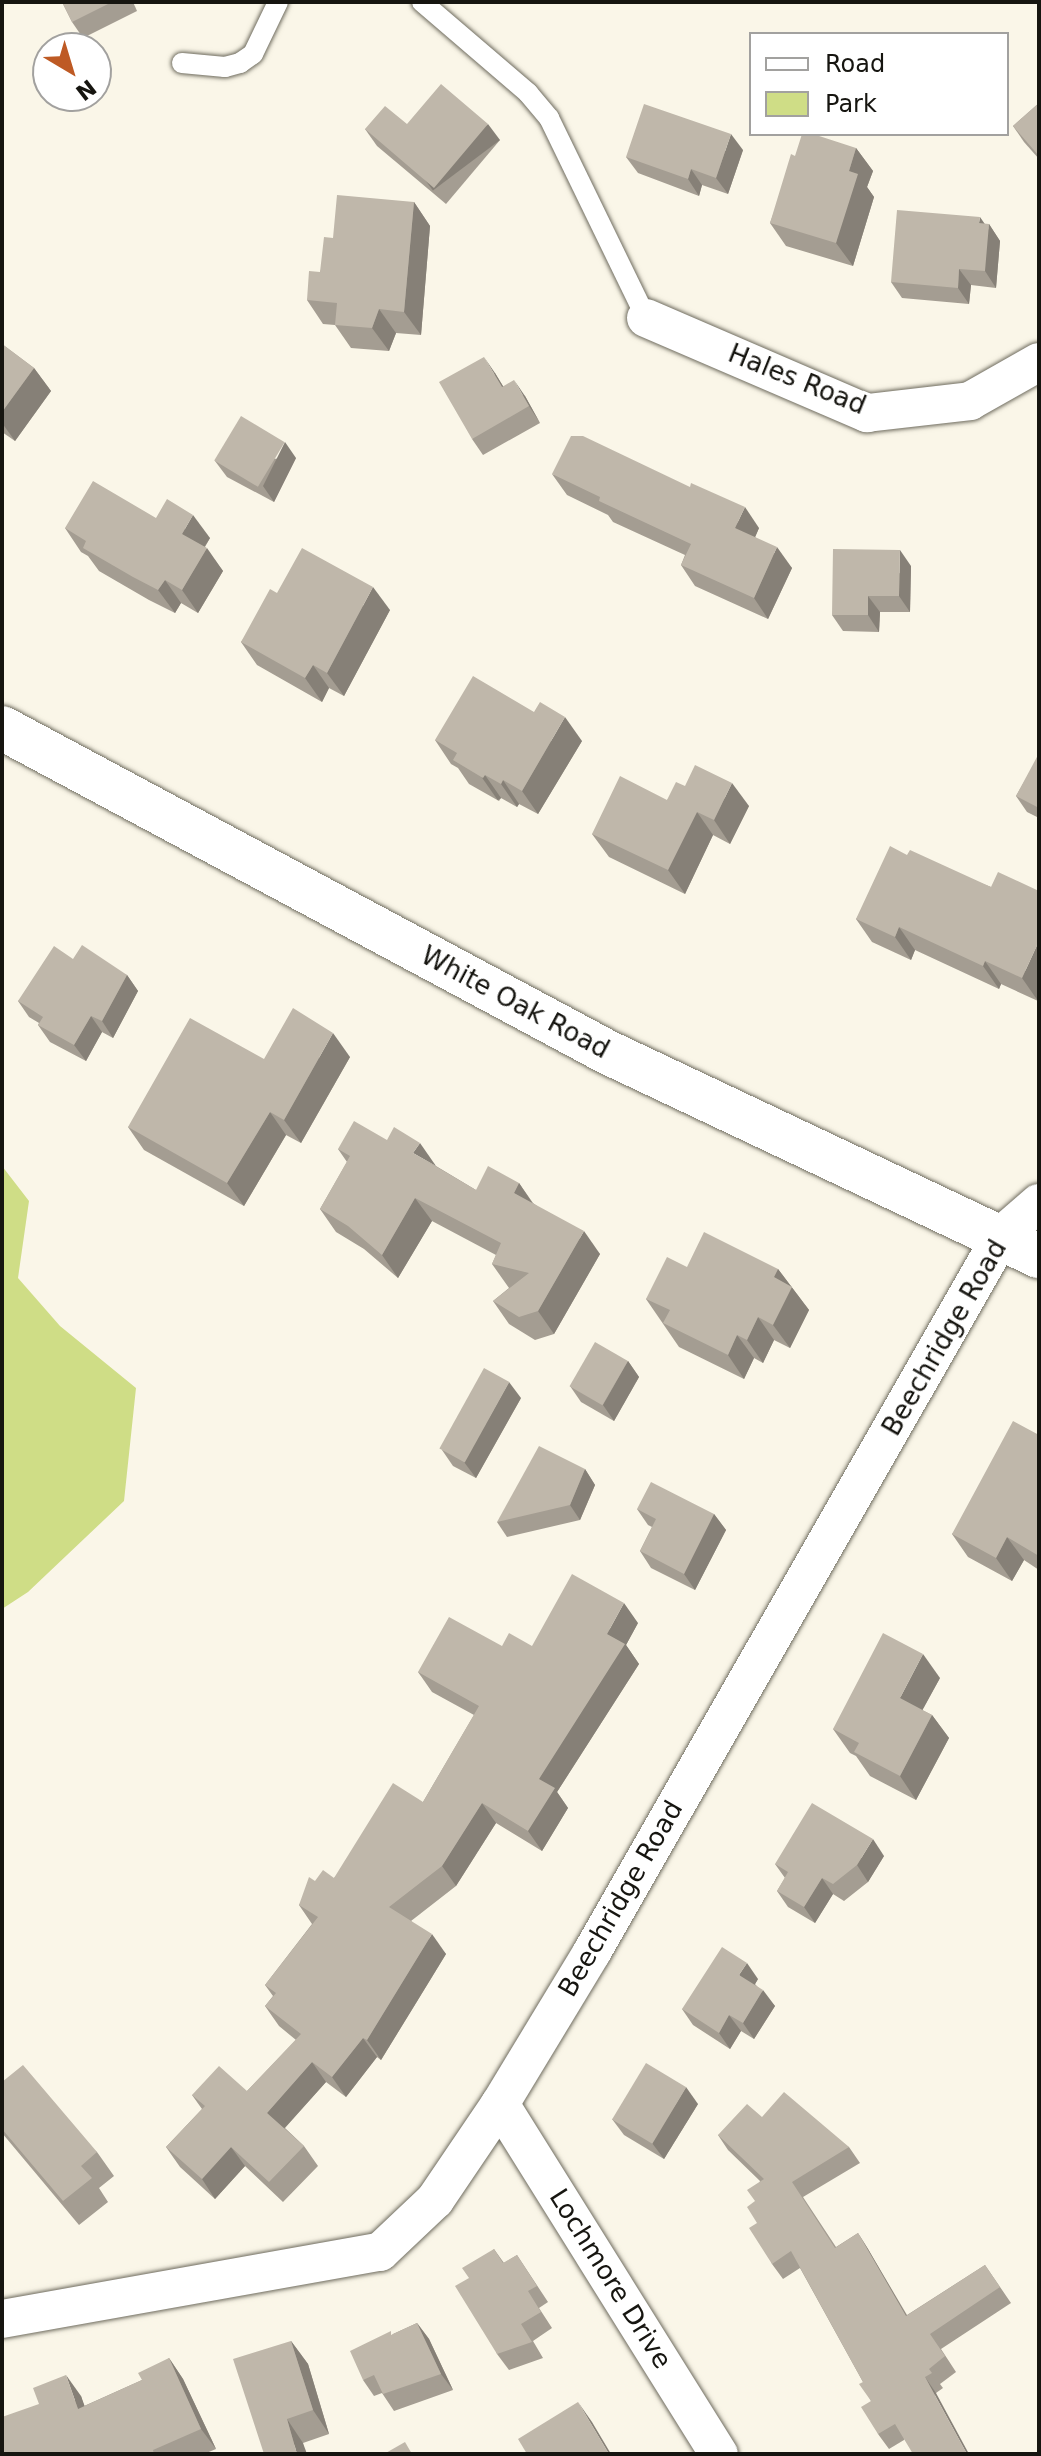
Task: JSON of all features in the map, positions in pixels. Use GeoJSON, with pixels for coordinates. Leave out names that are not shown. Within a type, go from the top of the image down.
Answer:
{"type":"FeatureCollection","features":[{"type":"Feature","properties":{"kind":"street","name":"Hales Road"},"geometry":{"type":"LineString","coordinates":[[646,318],[867,413],[970,401],[1039,362]]}},
{"type":"Feature","properties":{"kind":"street","name":"White Oak Road"},"geometry":{"type":"LineString","coordinates":[[2,728],[607,1052],[1020,1246]]}},
{"type":"Feature","properties":{"kind":"street","name":"Beechridge Road"},"geometry":{"type":"LineString","coordinates":[[2,2319],[380,2252],[435,2200],[500,2104],[1020,1246],[1039,1203]]}},
{"type":"Feature","properties":{"kind":"street","name":"Lochmore Drive"},"geometry":{"type":"LineString","coordinates":[[500,2104],[719,2454]]}},
{"type":"Feature","properties":{"kind":"lane"},"geometry":{"type":"LineString","coordinates":[[182,63],[225,67],[240,63],[253,54],[278,2]]}},
{"type":"Feature","properties":{"kind":"lane"},"geometry":{"type":"LineString","coordinates":[[422,2],[528,93],[549,118],[646,318]]}},
{"type":"Feature","properties":{"kind":"green space"},"geometry":{"type":"Polygon","coordinates":[[[2,1166],[29,1201],[18,1278],[60,1326],[136,1388],[124,1501],[28,1592],[2,1609],[2,1166]]]}},
{"type":"Feature","properties":{"kind":"building"},"geometry":{"type":"Polygon","coordinates":[[[62,2],[112,2],[72,22],[62,2]]]}},
{"type":"Feature","properties":{"kind":"building"},"geometry":{"type":"Polygon","coordinates":[[[441,84],[488,124],[434,188],[365,129],[385,106],[407,124],[441,84]]]}},
{"type":"Feature","properties":{"kind":"building"},"geometry":{"type":"Polygon","coordinates":[[[1039,103],[1039,156],[1013,126],[1039,103]]]}},
{"type":"Feature","properties":{"kind":"building"},"geometry":{"type":"Polygon","coordinates":[[[644,104],[731,134],[716,178],[691,169],[688,179],[626,157],[644,104]]]}},
{"type":"Feature","properties":{"kind":"building"},"geometry":{"type":"Polygon","coordinates":[[[801,136],[819,136],[856,148],[849,171],[858,174],[836,243],[770,223],[791,154],[795,156],[801,136]]]}},
{"type":"Feature","properties":{"kind":"building"},"geometry":{"type":"Polygon","coordinates":[[[337,195],[414,202],[404,312],[379,309],[372,328],[335,325],[337,303],[307,300],[309,271],[320,272],[324,237],[333,238],[337,195]]]}},
{"type":"Feature","properties":{"kind":"building"},"geometry":{"type":"Polygon","coordinates":[[[897,210],[980,217],[979,223],[989,224],[985,271],[959,269],[958,288],[891,282],[897,210]]]}},
{"type":"Feature","properties":{"kind":"building"},"geometry":{"type":"Polygon","coordinates":[[[2,344],[34,368],[2,412],[2,344]]]}},
{"type":"Feature","properties":{"kind":"building"},"geometry":{"type":"Polygon","coordinates":[[[484,357],[502,387],[514,380],[529,406],[472,439],[439,382],[484,357]]]}},
{"type":"Feature","properties":{"kind":"building"},"geometry":{"type":"Polygon","coordinates":[[[241,416],[285,442],[258,487],[214,461],[241,416]]]}},
{"type":"Feature","properties":{"kind":"building"},"geometry":{"type":"Polygon","coordinates":[[[571,436],[583,436],[690,487],[691,483],[745,507],[735,528],[777,547],[754,598],[681,565],[691,544],[599,501],[600,497],[552,474],[571,436]]]}},
{"type":"Feature","properties":{"kind":"building"},"geometry":{"type":"Polygon","coordinates":[[[93,481],[156,518],[167,499],[193,515],[182,534],[207,548],[182,590],[165,580],[158,590],[133,577],[83,548],[86,541],[65,528],[93,481]]]}},
{"type":"Feature","properties":{"kind":"building"},"geometry":{"type":"Polygon","coordinates":[[[302,548],[373,587],[327,673],[313,665],[305,678],[241,642],[270,589],[277,593],[302,548]]]}},
{"type":"Feature","properties":{"kind":"building"},"geometry":{"type":"Polygon","coordinates":[[[833,549],[900,550],[899,596],[868,596],[868,615],[832,615],[833,549]]]}},
{"type":"Feature","properties":{"kind":"building"},"geometry":{"type":"Polygon","coordinates":[[[473,676],[534,712],[540,702],[565,717],[522,791],[503,780],[501,784],[485,775],[483,778],[453,760],[457,753],[435,740],[473,676]]]}},
{"type":"Feature","properties":{"kind":"building"},"geometry":{"type":"Polygon","coordinates":[[[1039,756],[1039,808],[1016,796],[1039,756]]]}},
{"type":"Feature","properties":{"kind":"building"},"geometry":{"type":"Polygon","coordinates":[[[695,765],[732,783],[714,820],[697,812],[668,870],[592,834],[620,776],[667,800],[676,782],[685,786],[695,765]]]}},
{"type":"Feature","properties":{"kind":"building"},"geometry":{"type":"Polygon","coordinates":[[[890,846],[907,855],[910,850],[991,887],[998,872],[1039,891],[1039,941],[1022,978],[985,961],[983,966],[899,927],[895,937],[856,919],[890,846]]]}},
{"type":"Feature","properties":{"kind":"building"},"geometry":{"type":"Polygon","coordinates":[[[82,945],[127,975],[102,1021],[91,1016],[74,1045],[38,1025],[43,1017],[18,1001],[54,946],[73,959],[82,945]]]}},
{"type":"Feature","properties":{"kind":"building"},"geometry":{"type":"Polygon","coordinates":[[[293,1008],[333,1033],[284,1120],[270,1112],[227,1183],[128,1127],[190,1018],[264,1059],[293,1008]]]}},
{"type":"Feature","properties":{"kind":"building"},"geometry":{"type":"Polygon","coordinates":[[[354,1121],[387,1140],[394,1127],[420,1143],[413,1153],[476,1190],[488,1166],[519,1183],[514,1193],[584,1231],[538,1311],[519,1317],[493,1301],[529,1273],[492,1264],[501,1243],[415,1198],[382,1255],[348,1226],[320,1209],[350,1156],[338,1149],[354,1121]]]}},
{"type":"Feature","properties":{"kind":"building"},"geometry":{"type":"Polygon","coordinates":[[[704,1232],[778,1269],[774,1277],[792,1287],[773,1325],[758,1317],[747,1340],[737,1335],[728,1355],[663,1323],[670,1310],[646,1299],[667,1257],[687,1267],[704,1232]]]}},
{"type":"Feature","properties":{"kind":"building"},"geometry":{"type":"Polygon","coordinates":[[[595,1342],[628,1361],[602,1405],[570,1386],[595,1342]]]}},
{"type":"Feature","properties":{"kind":"building"},"geometry":{"type":"Polygon","coordinates":[[[484,1368],[509,1382],[465,1463],[439,1448],[484,1368]]]}},
{"type":"Feature","properties":{"kind":"building"},"geometry":{"type":"Polygon","coordinates":[[[1013,1421],[1039,1435],[1039,1556],[1007,1537],[996,1558],[952,1534],[1013,1421]]]}},
{"type":"Feature","properties":{"kind":"building"},"geometry":{"type":"Polygon","coordinates":[[[539,1446],[585,1469],[570,1505],[497,1522],[539,1446]]]}},
{"type":"Feature","properties":{"kind":"building"},"geometry":{"type":"Polygon","coordinates":[[[651,1482],[714,1514],[684,1574],[640,1551],[656,1519],[637,1509],[651,1482]]]}},
{"type":"Feature","properties":{"kind":"building"},"geometry":{"type":"Polygon","coordinates":[[[572,1574],[624,1603],[607,1634],[625,1644],[539,1779],[555,1788],[528,1831],[482,1803],[442,1866],[389,1907],[432,1934],[367,2040],[363,2038],[332,2077],[312,2062],[267,2113],[304,2146],[269,2182],[231,2147],[202,2179],[166,2147],[205,2106],[192,2095],[219,2066],[247,2091],[301,2034],[265,2006],[276,1993],[265,1985],[318,1917],[299,1905],[309,1877],[315,1881],[323,1870],[334,1878],[393,1783],[423,1802],[479,1706],[418,1672],[449,1617],[502,1646],[509,1633],[532,1646],[572,1574]]]}},
{"type":"Feature","properties":{"kind":"building"},"geometry":{"type":"Polygon","coordinates":[[[883,1633],[923,1654],[900,1698],[932,1715],[900,1776],[854,1752],[859,1743],[833,1729],[883,1633]]]}},
{"type":"Feature","properties":{"kind":"building"},"geometry":{"type":"Polygon","coordinates":[[[812,1803],[873,1839],[857,1865],[833,1884],[822,1878],[804,1907],[777,1891],[788,1872],[775,1864],[812,1803]]]}},
{"type":"Feature","properties":{"kind":"building"},"geometry":{"type":"Polygon","coordinates":[[[722,1947],[747,1963],[739,1975],[763,1990],[743,2023],[729,2015],[719,2033],[682,2009],[722,1947]]]}},
{"type":"Feature","properties":{"kind":"building"},"geometry":{"type":"Polygon","coordinates":[[[646,2063],[686,2087],[652,2144],[612,2120],[646,2063]]]}},
{"type":"Feature","properties":{"kind":"building"},"geometry":{"type":"Polygon","coordinates":[[[23,2065],[97,2152],[81,2166],[92,2178],[63,2201],[2,2129],[2,2082],[23,2065]]]}},
{"type":"Feature","properties":{"kind":"building"},"geometry":{"type":"Polygon","coordinates":[[[784,2092],[849,2147],[792,2182],[835,2248],[858,2233],[906,2316],[985,2265],[1000,2287],[930,2334],[945,2356],[929,2369],[932,2373],[925,2377],[967,2454],[913,2454],[895,2424],[878,2434],[861,2407],[871,2401],[859,2384],[863,2382],[791,2251],[772,2264],[749,2228],[757,2223],[747,2207],[755,2201],[747,2190],[764,2179],[718,2135],[747,2104],[762,2117],[784,2092]]]}},
{"type":"Feature","properties":{"kind":"building"},"geometry":{"type":"Polygon","coordinates":[[[494,2249],[503,2263],[517,2255],[537,2286],[528,2291],[541,2312],[521,2324],[532,2342],[497,2354],[455,2286],[469,2278],[462,2268],[494,2249]]]}},
{"type":"Feature","properties":{"kind":"building"},"geometry":{"type":"Polygon","coordinates":[[[417,2323],[441,2374],[383,2394],[374,2375],[363,2380],[350,2351],[391,2331],[391,2335],[417,2323]]]}},
{"type":"Feature","properties":{"kind":"building"},"geometry":{"type":"Polygon","coordinates":[[[291,2341],[313,2410],[287,2419],[297,2454],[264,2454],[233,2359],[291,2341]]]}},
{"type":"Feature","properties":{"kind":"building"},"geometry":{"type":"Polygon","coordinates":[[[169,2358],[201,2429],[153,2450],[154,2454],[2,2454],[2,2417],[39,2404],[33,2388],[66,2375],[78,2409],[142,2380],[138,2373],[169,2358]]]}},
{"type":"Feature","properties":{"kind":"building"},"geometry":{"type":"Polygon","coordinates":[[[578,2402],[609,2454],[527,2454],[518,2439],[578,2402]]]}},
{"type":"Feature","properties":{"kind":"building"},"geometry":{"type":"Polygon","coordinates":[[[405,2442],[412,2454],[384,2454],[405,2442]]]}}]}
